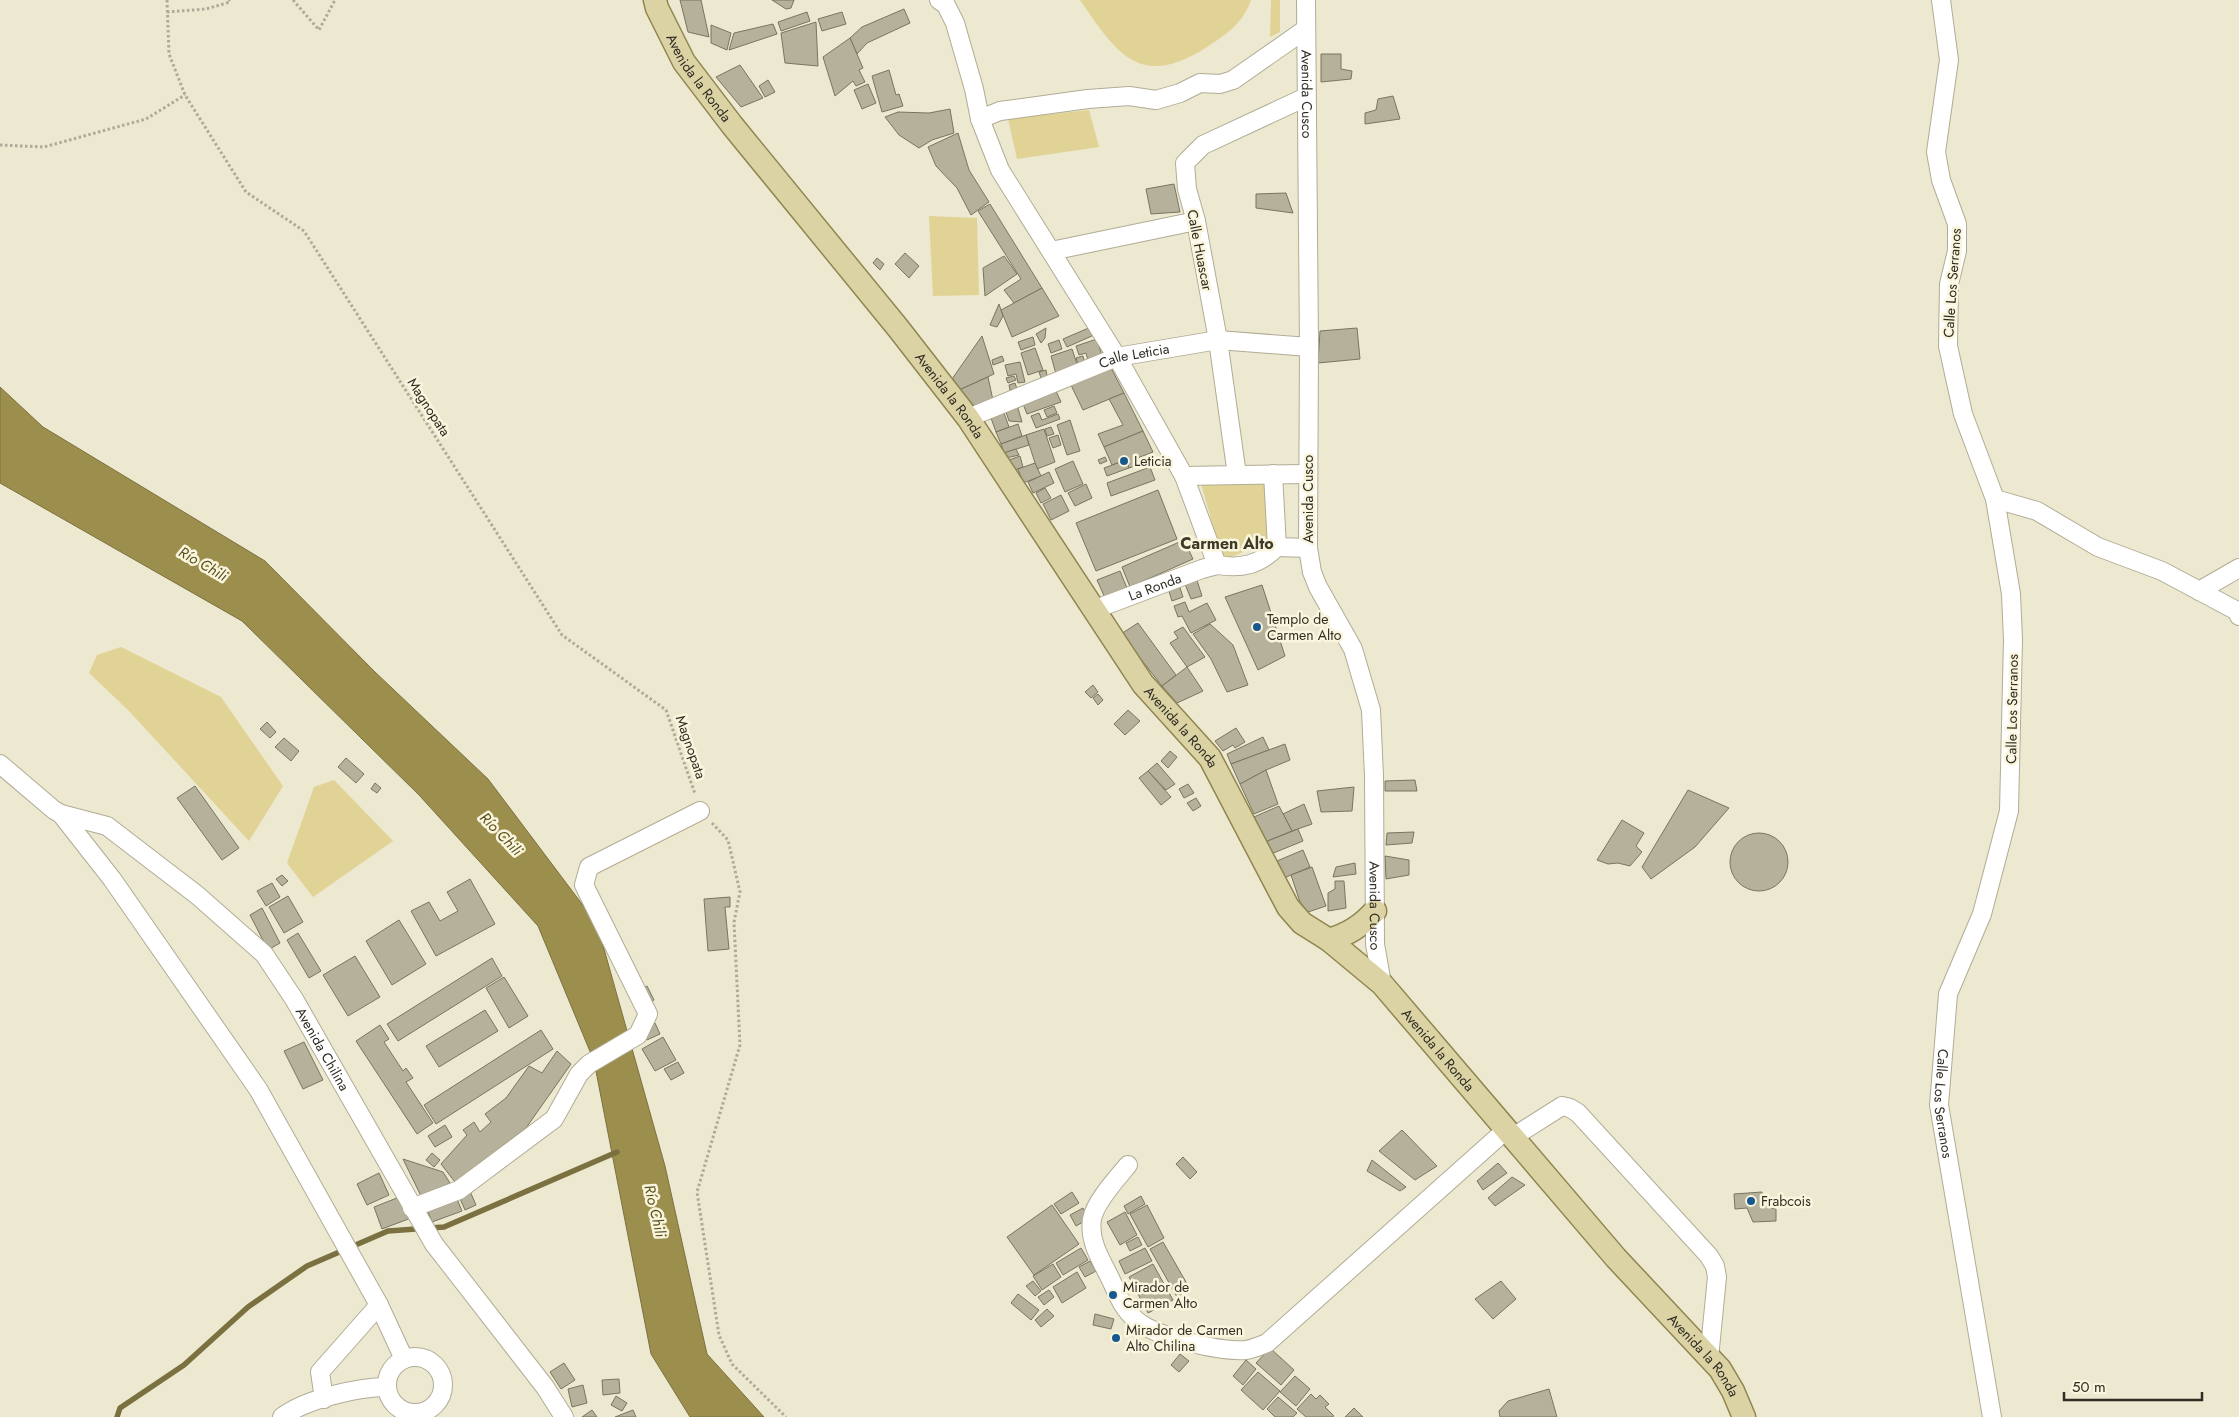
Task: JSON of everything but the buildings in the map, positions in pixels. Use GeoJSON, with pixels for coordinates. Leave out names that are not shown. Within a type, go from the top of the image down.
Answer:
{"type":"FeatureCollection","features":[{"type":"Feature","properties":{"kind":"main road","name":"Avenida la Ronda"},"geometry":{"type":"LineString","coordinates":[[655,0],[684,62],[732,125],[898,328],[968,418],[1143,684],[1210,758],[1288,907],[1302,923],[1329,940],[1382,984],[1616,1258],[1720,1369],[1733,1391],[1744,1417]]}},
{"type":"Feature","properties":{"kind":"main road"},"geometry":{"type":"LineString","coordinates":[[1329,940],[1347,934],[1361,926],[1375,911]]}},
{"type":"Feature","properties":{"kind":"street"},"geometry":{"type":"LineString","coordinates":[[938,0],[946,5],[955,23],[974,89],[980,119],[1000,170],[1117,356],[1184,476],[1217,565]]}},
{"type":"Feature","properties":{"kind":"street","name":"Avenida Cusco"},"geometry":{"type":"LineString","coordinates":[[1306,0],[1309,347],[1308,548],[1312,572],[1318,588],[1353,649],[1371,710],[1374,776],[1375,944],[1382,984]]}},
{"type":"Feature","properties":{"kind":"street","name":"Calle Los Serranos"},"geometry":{"type":"LineString","coordinates":[[1941,0],[1949,60],[1936,152],[1941,180],[1957,224],[1957,251],[1949,284],[1948,346],[1963,414],[1995,499],[2011,594],[2013,640],[2009,810],[1982,914],[1948,994],[1939,1105],[1992,1417]]}},
{"type":"Feature","properties":{"kind":"street"},"geometry":{"type":"LineString","coordinates":[[980,119],[1000,111],[1088,99],[1129,96],[1156,100],[1180,94],[1200,83],[1220,84],[1233,80],[1306,29]]}},
{"type":"Feature","properties":{"kind":"street","name":"Calle Huascar"},"geometry":{"type":"LineString","coordinates":[[1237,474],[1218,340],[1196,221],[1187,190],[1184,172],[1185,162],[1203,145],[1306,97]]}},
{"type":"Feature","properties":{"kind":"street"},"geometry":{"type":"LineString","coordinates":[[1051,251],[1196,221]]}},
{"type":"Feature","properties":{"kind":"street","name":"Calle Leticia"},"geometry":{"type":"LineString","coordinates":[[968,418],[1117,356],[1218,340],[1309,347]]}},
{"type":"Feature","properties":{"kind":"street"},"geometry":{"type":"LineString","coordinates":[[1273,474],[1277,547],[1308,548]]}},
{"type":"Feature","properties":{"kind":"street"},"geometry":{"type":"LineString","coordinates":[[1184,476],[1307,474]]}},
{"type":"Feature","properties":{"kind":"street"},"geometry":{"type":"LineString","coordinates":[[1995,499],[2037,511],[2098,547],[2162,571],[2237,612],[2239,616]]}},
{"type":"Feature","properties":{"kind":"street","name":"La Ronda"},"geometry":{"type":"LineString","coordinates":[[1093,610],[1202,569],[1217,565],[1236,568],[1264,559],[1277,547]]}},
{"type":"Feature","properties":{"kind":"street"},"geometry":{"type":"LineString","coordinates":[[2199,591],[2239,568]]}},
{"type":"Feature","properties":{"kind":"street","name":"Avenida Chilina"},"geometry":{"type":"LineString","coordinates":[[0,764],[64,814],[106,826],[197,895],[264,954],[294,999],[434,1244],[545,1388],[564,1417]]}},
{"type":"Feature","properties":{"kind":"street"},"geometry":{"type":"LineString","coordinates":[[416,1214],[459,1190],[554,1119],[579,1074],[589,1064],[638,1035],[648,1014],[584,885],[589,867],[700,811]]}},
{"type":"Feature","properties":{"kind":"street"},"geometry":{"type":"LineString","coordinates":[[64,814],[118,886],[258,1089],[316,1197],[376,1301],[404,1359]]}},
{"type":"Feature","properties":{"kind":"street"},"geometry":{"type":"LineString","coordinates":[[1128,1165],[1113,1183],[1093,1216],[1091,1233],[1118,1300],[1137,1322],[1153,1329],[1184,1341],[1204,1346],[1245,1350],[1267,1342],[1510,1133],[1562,1106],[1570,1108],[1578,1113],[1710,1256],[1715,1266],[1717,1277],[1709,1358]]}},
{"type":"Feature","properties":{"kind":"street"},"geometry":{"type":"LineString","coordinates":[[324,1399],[320,1372],[376,1301]]}},
{"type":"Feature","properties":{"kind":"street"},"geometry":{"type":"LineString","coordinates":[[423,1358],[432,1362],[438,1368],[443,1386],[433,1412],[412,1413],[403,1410],[390,1397],[387,1387],[391,1371],[404,1359],[423,1358]]}},
{"type":"Feature","properties":{"kind":"street"},"geometry":{"type":"LineString","coordinates":[[282,1417],[294,1408],[365,1387],[387,1387]]}},
{"type":"Feature","properties":{"kind":"path","name":"Magnopata"},"geometry":{"type":"LineString","coordinates":[[167,0],[169,54],[185,95],[246,192],[304,231],[562,635],[666,710],[700,811]]}},
{"type":"Feature","properties":{"kind":"path"},"geometry":{"type":"LineString","coordinates":[[293,0],[319,30],[335,0]]}},
{"type":"Feature","properties":{"kind":"path"},"geometry":{"type":"LineString","coordinates":[[167,12],[206,9],[231,1]]}},
{"type":"Feature","properties":{"kind":"path"},"geometry":{"type":"LineString","coordinates":[[0,145],[44,146],[146,119],[185,95]]}},
{"type":"Feature","properties":{"kind":"path"},"geometry":{"type":"LineString","coordinates":[[700,811],[728,840],[740,892],[734,922],[740,1045],[697,1192],[719,1335],[732,1364],[786,1417]]}},
{"type":"Feature","properties":{"kind":"shaded area"},"geometry":{"type":"Polygon","coordinates":[[[1080,0],[1251,0],[1239,22],[1207,47],[1184,60],[1164,65],[1147,65],[1132,60],[1119,50],[1106,36],[1080,0]]]}},
{"type":"Feature","properties":{"kind":"shaded area"},"geometry":{"type":"Polygon","coordinates":[[[1271,0],[1280,0],[1280,32],[1270,37],[1271,0]]]}},
{"type":"Feature","properties":{"kind":"shaded area"},"geometry":{"type":"Polygon","coordinates":[[[1089,110],[1099,147],[1017,159],[1008,119],[1089,110]]]}},
{"type":"Feature","properties":{"kind":"shaded area"},"geometry":{"type":"Polygon","coordinates":[[[929,216],[977,218],[979,295],[933,296],[929,216]]]}},
{"type":"Feature","properties":{"kind":"shaded area"},"geometry":{"type":"Polygon","coordinates":[[[1266,478],[1268,542],[1223,560],[1201,484],[1266,478]]]}},
{"type":"Feature","properties":{"kind":"shaded area"},"geometry":{"type":"Polygon","coordinates":[[[121,647],[221,697],[283,786],[249,841],[129,711],[89,673],[97,655],[121,647]]]}},
{"type":"Feature","properties":{"kind":"shaded area"},"geometry":{"type":"Polygon","coordinates":[[[334,780],[393,841],[313,897],[287,863],[314,787],[334,780]]]}},
{"type":"Feature","properties":{"kind":"water","name":"Río Chili"},"geometry":{"type":"Polygon","coordinates":[[[0,387],[43,427],[265,561],[375,672],[488,779],[597,924],[665,1166],[707,1354],[764,1417],[690,1417],[651,1354],[594,1061],[538,926],[419,795],[242,621],[0,483],[0,387]]]}},
{"type":"Feature","properties":{"kind":"waterway"},"geometry":{"type":"LineString","coordinates":[[117,1417],[120,1408],[184,1365],[248,1307],[307,1266],[388,1231],[444,1227],[617,1152]]}},
{"type":"Feature","properties":{"kind":"place","name":"Leticia"},"geometry":{"type":"Point","coordinates":[1124,461]}},
{"type":"Feature","properties":{"kind":"place","name":"Templo de Carmen Alto"},"geometry":{"type":"Point","coordinates":[1257,627]}},
{"type":"Feature","properties":{"kind":"place","name":"Frabcois"},"geometry":{"type":"Point","coordinates":[1751,1201]}},
{"type":"Feature","properties":{"kind":"place","name":"Mirador de Carmen Alto"},"geometry":{"type":"Point","coordinates":[1113,1295]}},
{"type":"Feature","properties":{"kind":"place","name":"Mirador de Carmen Alto Chilina"},"geometry":{"type":"Point","coordinates":[1116,1338]}},
{"type":"Feature","properties":{"kind":"district","name":"Carmen Alto"},"geometry":{"type":"Point","coordinates":[1227,543]}}]}
